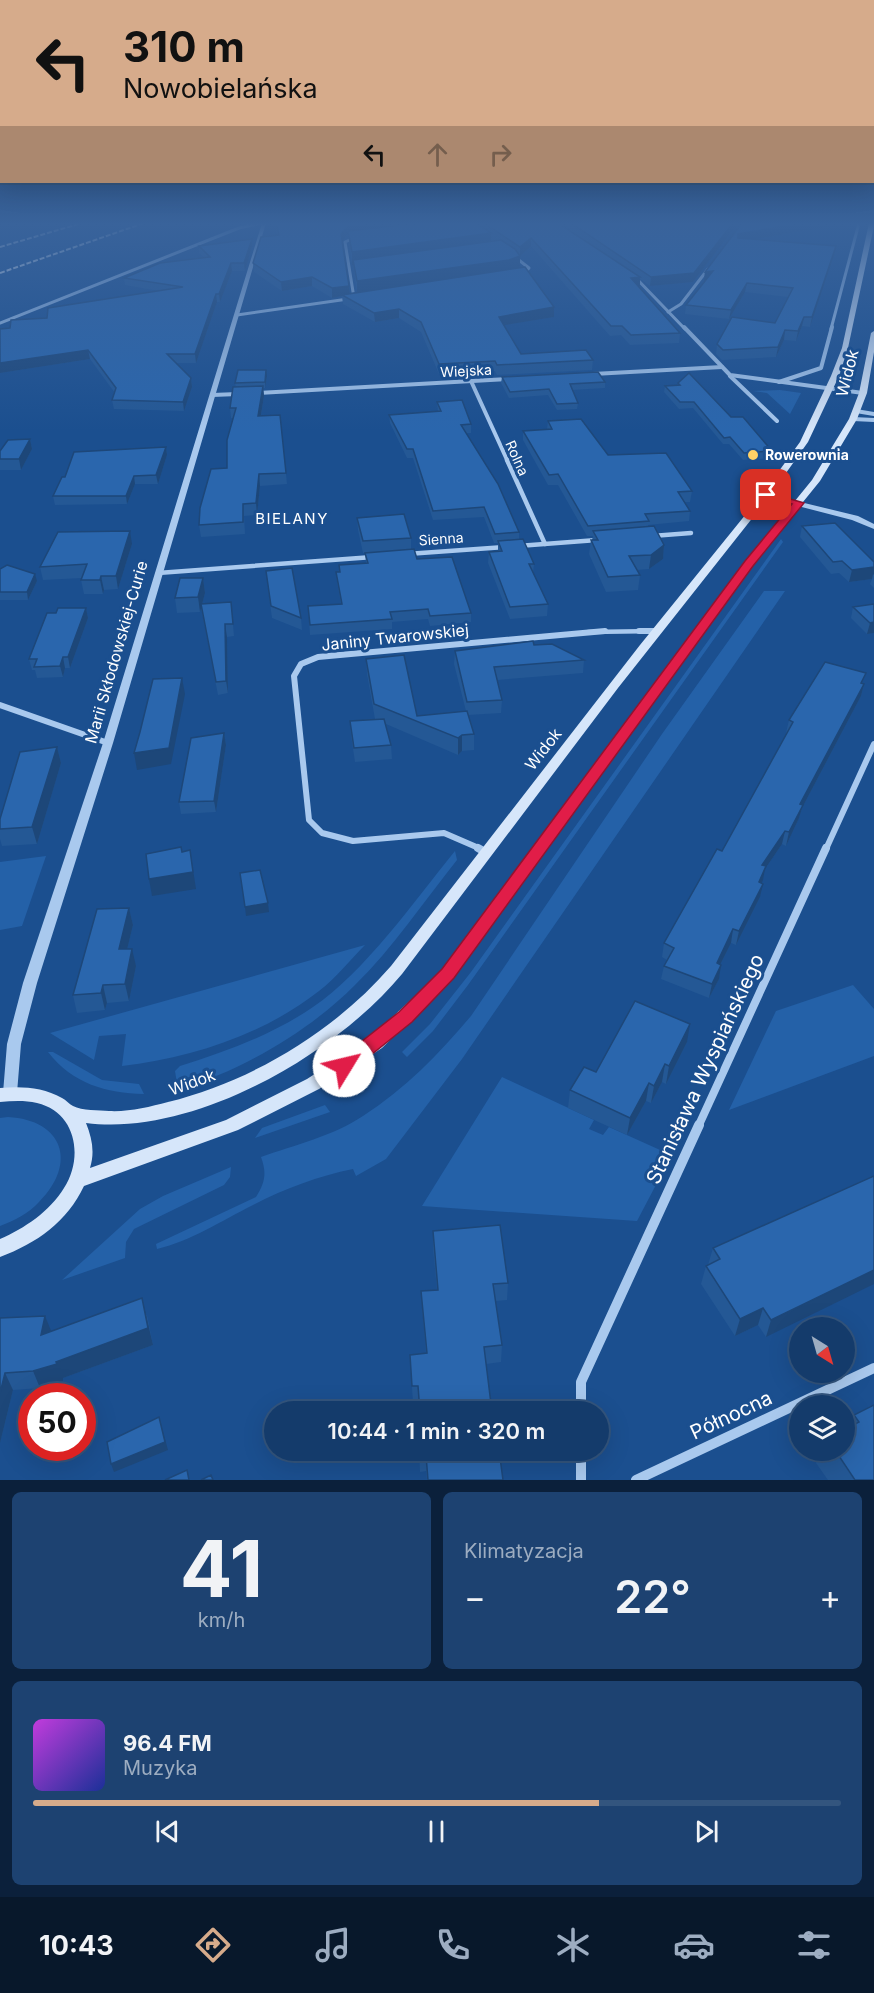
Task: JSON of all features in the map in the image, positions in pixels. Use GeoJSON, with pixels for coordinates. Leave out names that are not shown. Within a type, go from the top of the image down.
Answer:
{"type":"FeatureCollection","features":[{"type":"Feature","properties":{"kind":"main road","name":"Widok"},"geometry":{"type":"LineString","coordinates":[[71,1114],[118,1119],[186,1106],[248,1079],[292,1057],[367,1002],[397,971],[485,852],[766,495],[804,442],[845,348],[857,292]]}},
{"type":"Feature","properties":{"kind":"main road","name":"Widok"},"geometry":{"type":"LineString","coordinates":[[78,1180],[232,1125],[272,1106],[344,1066],[406,1017],[448,974],[749,563],[821,474],[854,415],[863,393],[874,333]]}},
{"type":"Feature","properties":{"kind":"main road"},"geometry":{"type":"LineString","coordinates":[[0,1248],[21,1239],[45,1223],[65,1203],[78,1180],[85,1155],[82,1133],[71,1114],[55,1101],[34,1094],[5,1094]]}},
{"type":"Feature","properties":{"kind":"street"},"geometry":{"type":"LineString","coordinates":[[0,323],[78,292]]}},
{"type":"Feature","properties":{"kind":"street","name":"Marii Skłodowskiej-Curie"},"geometry":{"type":"LineString","coordinates":[[5,1094],[14,1044],[30,982],[108,743],[244,292]]}},
{"type":"Feature","properties":{"kind":"street"},"geometry":{"type":"LineString","coordinates":[[353,292],[354,298]]}},
{"type":"Feature","properties":{"kind":"street"},"geometry":{"type":"LineString","coordinates":[[650,292],[777,420]]}},
{"type":"Feature","properties":{"kind":"street"},"geometry":{"type":"LineString","coordinates":[[668,312],[681,304],[690,292]]}},
{"type":"Feature","properties":{"kind":"street","name":"Widok"},"geometry":{"type":"LineString","coordinates":[[778,383],[821,368],[842,292]]}},
{"type":"Feature","properties":{"kind":"street"},"geometry":{"type":"LineString","coordinates":[[237,315],[365,296]]}},
{"type":"Feature","properties":{"kind":"street"},"geometry":{"type":"LineString","coordinates":[[587,374],[722,367]]}},
{"type":"Feature","properties":{"kind":"street"},"geometry":{"type":"LineString","coordinates":[[730,375],[863,393]]}},
{"type":"Feature","properties":{"kind":"street","name":"Wiejska"},"geometry":{"type":"LineString","coordinates":[[212,395],[517,378]]}},
{"type":"Feature","properties":{"kind":"street","name":"Rolna"},"geometry":{"type":"LineString","coordinates":[[471,381],[545,544]]}},
{"type":"Feature","properties":{"kind":"street"},"geometry":{"type":"LineString","coordinates":[[854,415],[874,414]]}},
{"type":"Feature","properties":{"kind":"street"},"geometry":{"type":"LineString","coordinates":[[854,415],[874,420]]}},
{"type":"Feature","properties":{"kind":"street"},"geometry":{"type":"LineString","coordinates":[[766,495],[855,519],[874,527]]}},
{"type":"Feature","properties":{"kind":"street"},"geometry":{"type":"LineString","coordinates":[[646,537],[691,534]]}},
{"type":"Feature","properties":{"kind":"street","name":"Sienna"},"geometry":{"type":"LineString","coordinates":[[394,555],[601,540]]}},
{"type":"Feature","properties":{"kind":"street"},"geometry":{"type":"LineString","coordinates":[[158,573],[382,556]]}},
{"type":"Feature","properties":{"kind":"street","name":"Janiny Twarowskiej"},"geometry":{"type":"LineString","coordinates":[[485,852],[467,841],[444,833],[353,841],[322,834],[309,820],[294,676],[302,664],[318,657],[611,630],[658,631]]}},
{"type":"Feature","properties":{"kind":"street"},"geometry":{"type":"LineString","coordinates":[[0,705],[108,743]]}},
{"type":"Feature","properties":{"kind":"street","name":"Stanisława Wyspiańskiego"},"geometry":{"type":"LineString","coordinates":[[581,1401],[581,1382],[874,744]]}},
{"type":"Feature","properties":{"kind":"street","name":"Północna"},"geometry":{"type":"LineString","coordinates":[[636,1480],[874,1368]]}},
{"type":"Feature","properties":{"kind":"street"},"geometry":{"type":"LineString","coordinates":[[581,1461],[581,1480]]}},
{"type":"Feature","properties":{"kind":"shaded area"},"geometry":{"type":"Polygon","coordinates":[[[780,390],[801,393],[790,414],[767,393],[753,391],[780,390]]]}},
{"type":"Feature","properties":{"kind":"shaded area"},"geometry":{"type":"Polygon","coordinates":[[[781,539],[783,542],[468,985],[433,1031],[407,1057],[402,1052],[430,1024],[471,972],[781,539]]]}},
{"type":"Feature","properties":{"kind":"shaded area"},"geometry":{"type":"Polygon","coordinates":[[[764,591],[785,591],[462,1059],[386,1159],[356,1176],[353,1169],[289,1188],[194,1236],[157,1249],[156,1244],[256,1197],[264,1178],[261,1157],[327,1135],[363,1116],[407,1083],[447,1044],[471,1016],[662,734],[764,591]]]}},
{"type":"Feature","properties":{"kind":"shaded area"},"geometry":{"type":"Polygon","coordinates":[[[455,851],[457,860],[408,924],[369,971],[336,1002],[295,1034],[249,1061],[178,1090],[175,1071],[180,1066],[232,1048],[282,1026],[332,993],[370,955],[455,851]]]}},
{"type":"Feature","properties":{"kind":"shaded area"},"geometry":{"type":"Polygon","coordinates":[[[46,856],[22,926],[0,930],[0,862],[46,856]]]}},
{"type":"Feature","properties":{"kind":"shaded area"},"geometry":{"type":"Polygon","coordinates":[[[365,945],[325,986],[297,1007],[250,1032],[200,1050],[122,1066],[126,1034],[99,1036],[94,1060],[50,1033],[365,945]]]}},
{"type":"Feature","properties":{"kind":"shaded area"},"geometry":{"type":"Polygon","coordinates":[[[853,985],[874,1009],[874,1056],[729,1110],[776,1011],[853,985]]]}},
{"type":"Feature","properties":{"kind":"shaded area"},"geometry":{"type":"Polygon","coordinates":[[[48,1052],[53,1052],[102,1080],[139,1084],[144,1094],[116,1092],[91,1085],[68,1072],[48,1052]]]}},
{"type":"Feature","properties":{"kind":"shaded area"},"geometry":{"type":"Polygon","coordinates":[[[502,1077],[594,1120],[589,1129],[603,1135],[609,1127],[669,1154],[688,1118],[690,1120],[637,1221],[422,1206],[502,1077]]]}},
{"type":"Feature","properties":{"kind":"shaded area"},"geometry":{"type":"Polygon","coordinates":[[[325,1105],[330,1112],[255,1138],[262,1128],[325,1105]]]}},
{"type":"Feature","properties":{"kind":"shaded area"},"geometry":{"type":"Polygon","coordinates":[[[0,1118],[27,1120],[42,1126],[59,1146],[61,1159],[58,1173],[51,1187],[39,1202],[21,1216],[0,1226],[0,1118]]]}},
{"type":"Feature","properties":{"kind":"shaded area"},"geometry":{"type":"Polygon","coordinates":[[[231,1167],[230,1177],[224,1185],[134,1229],[126,1242],[125,1258],[62,1280],[140,1209],[163,1196],[231,1167]]]}},
{"type":"Feature","properties":{"kind":"building"},"geometry":{"type":"Polygon","coordinates":[[[150,292],[220,292],[216,294],[195,354],[167,354],[191,378],[183,402],[112,400],[116,388],[88,350],[0,363],[0,329],[10,328],[11,320],[47,318],[48,308],[150,292]]]}},
{"type":"Feature","properties":{"kind":"building"},"geometry":{"type":"Polygon","coordinates":[[[361,292],[543,292],[554,307],[499,317],[521,354],[586,350],[593,360],[497,365],[495,361],[439,364],[421,322],[399,309],[374,313],[342,295],[361,292]]]}},
{"type":"Feature","properties":{"kind":"building"},"geometry":{"type":"Polygon","coordinates":[[[580,292],[644,292],[680,333],[631,335],[622,326],[611,326],[580,292]]]}},
{"type":"Feature","properties":{"kind":"building"},"geometry":{"type":"Polygon","coordinates":[[[696,292],[742,292],[731,310],[686,305],[696,292]]]}},
{"type":"Feature","properties":{"kind":"building"},"geometry":{"type":"Polygon","coordinates":[[[791,292],[820,292],[812,317],[804,317],[798,331],[785,330],[778,347],[723,350],[717,344],[732,317],[775,323],[791,292]]]}},
{"type":"Feature","properties":{"kind":"building"},"geometry":{"type":"Polygon","coordinates":[[[238,370],[266,370],[265,382],[235,383],[238,370]]]}},
{"type":"Feature","properties":{"kind":"building"},"geometry":{"type":"Polygon","coordinates":[[[598,372],[605,382],[570,384],[578,403],[557,404],[549,389],[510,392],[502,377],[598,372]]]}},
{"type":"Feature","properties":{"kind":"building"},"geometry":{"type":"Polygon","coordinates":[[[689,373],[731,417],[743,417],[772,451],[744,453],[730,437],[724,438],[694,402],[680,402],[665,386],[680,385],[678,383],[689,373]]]}},
{"type":"Feature","properties":{"kind":"building"},"geometry":{"type":"Polygon","coordinates":[[[263,386],[258,416],[280,415],[286,473],[259,474],[256,503],[243,504],[243,522],[199,525],[200,508],[211,469],[227,468],[227,440],[236,408],[230,408],[233,387],[263,386]]]}},
{"type":"Feature","properties":{"kind":"building"},"geometry":{"type":"Polygon","coordinates":[[[462,400],[471,424],[461,425],[498,484],[519,532],[495,534],[484,507],[433,511],[413,449],[407,449],[389,415],[441,411],[437,402],[462,400]]]}},
{"type":"Feature","properties":{"kind":"building"},"geometry":{"type":"Polygon","coordinates":[[[581,419],[608,455],[666,453],[692,491],[678,492],[690,511],[645,514],[649,521],[588,526],[558,474],[549,475],[523,431],[552,429],[548,421],[581,419]]]}},
{"type":"Feature","properties":{"kind":"building"},"geometry":{"type":"Polygon","coordinates":[[[30,439],[19,459],[0,459],[0,451],[8,440],[30,439]]]}},
{"type":"Feature","properties":{"kind":"building"},"geometry":{"type":"Polygon","coordinates":[[[166,447],[156,475],[134,476],[126,496],[53,496],[62,477],[65,477],[74,452],[166,447]]]}},
{"type":"Feature","properties":{"kind":"building"},"geometry":{"type":"Polygon","coordinates":[[[404,514],[411,538],[363,541],[357,518],[404,514]]]}},
{"type":"Feature","properties":{"kind":"building"},"geometry":{"type":"Polygon","coordinates":[[[835,523],[874,562],[874,567],[852,570],[842,561],[833,562],[802,526],[835,523]]]}},
{"type":"Feature","properties":{"kind":"building"},"geometry":{"type":"Polygon","coordinates":[[[654,526],[664,545],[651,555],[629,556],[640,575],[608,577],[591,540],[598,540],[593,531],[654,526]]]}},
{"type":"Feature","properties":{"kind":"building"},"geometry":{"type":"Polygon","coordinates":[[[130,531],[116,576],[101,576],[100,580],[81,580],[87,564],[40,567],[58,532],[130,531]]]}},
{"type":"Feature","properties":{"kind":"building"},"geometry":{"type":"Polygon","coordinates":[[[523,539],[534,564],[529,564],[548,604],[510,607],[489,552],[502,551],[498,541],[523,539]]]}},
{"type":"Feature","properties":{"kind":"building"},"geometry":{"type":"Polygon","coordinates":[[[414,549],[417,559],[452,557],[471,613],[430,616],[428,609],[390,612],[392,619],[310,625],[308,606],[342,604],[336,572],[340,572],[339,565],[368,563],[365,553],[414,549]]]}},
{"type":"Feature","properties":{"kind":"building"},"geometry":{"type":"Polygon","coordinates":[[[7,565],[35,574],[27,592],[0,592],[0,569],[7,565]]]}},
{"type":"Feature","properties":{"kind":"building"},"geometry":{"type":"Polygon","coordinates":[[[292,568],[301,618],[271,606],[266,571],[292,568]]]}},
{"type":"Feature","properties":{"kind":"building"},"geometry":{"type":"Polygon","coordinates":[[[180,578],[203,578],[198,597],[175,598],[180,578]]]}},
{"type":"Feature","properties":{"kind":"building"},"geometry":{"type":"Polygon","coordinates":[[[231,602],[233,624],[225,624],[226,681],[216,682],[201,604],[231,602]]]}},
{"type":"Feature","properties":{"kind":"building"},"geometry":{"type":"Polygon","coordinates":[[[874,604],[874,622],[870,623],[853,607],[874,604]]]}},
{"type":"Feature","properties":{"kind":"building"},"geometry":{"type":"Polygon","coordinates":[[[58,608],[86,608],[68,657],[63,657],[60,666],[34,667],[37,659],[29,659],[47,613],[56,613],[58,608]]]}},
{"type":"Feature","properties":{"kind":"building"},"geometry":{"type":"Polygon","coordinates":[[[533,641],[534,645],[552,644],[584,660],[494,667],[502,700],[467,702],[455,651],[533,641]]]}},
{"type":"Feature","properties":{"kind":"building"},"geometry":{"type":"Polygon","coordinates":[[[404,655],[417,716],[467,711],[474,734],[462,735],[458,738],[374,704],[366,659],[404,655]]]}},
{"type":"Feature","properties":{"kind":"building"},"geometry":{"type":"Polygon","coordinates":[[[825,662],[866,673],[861,683],[864,684],[800,804],[803,805],[789,832],[785,831],[762,865],[766,866],[759,882],[763,884],[739,931],[733,929],[717,963],[721,965],[712,984],[664,966],[674,948],[664,943],[717,849],[722,851],[793,722],[789,720],[825,662]]]}},
{"type":"Feature","properties":{"kind":"building"},"geometry":{"type":"Polygon","coordinates":[[[182,678],[169,748],[134,753],[153,679],[182,678]]]}},
{"type":"Feature","properties":{"kind":"building"},"geometry":{"type":"Polygon","coordinates":[[[384,719],[391,745],[354,748],[350,721],[384,719]]]}},
{"type":"Feature","properties":{"kind":"building"},"geometry":{"type":"Polygon","coordinates":[[[224,733],[214,801],[179,802],[191,738],[224,733]]]}},
{"type":"Feature","properties":{"kind":"building"},"geometry":{"type":"Polygon","coordinates":[[[57,747],[32,827],[0,829],[0,819],[20,752],[57,747]]]}},
{"type":"Feature","properties":{"kind":"building"},"geometry":{"type":"Polygon","coordinates":[[[181,847],[182,852],[190,850],[193,872],[149,879],[146,854],[181,847]]]}},
{"type":"Feature","properties":{"kind":"building"},"geometry":{"type":"Polygon","coordinates":[[[260,870],[268,903],[245,907],[240,873],[260,870]]]}},
{"type":"Feature","properties":{"kind":"building"},"geometry":{"type":"Polygon","coordinates":[[[129,908],[119,949],[132,949],[125,984],[103,985],[101,993],[73,995],[97,909],[129,908]]]}},
{"type":"Feature","properties":{"kind":"building"},"geometry":{"type":"Polygon","coordinates":[[[635,1001],[690,1024],[669,1066],[665,1064],[654,1086],[649,1083],[630,1118],[570,1090],[584,1067],[596,1072],[635,1001]]]}},
{"type":"Feature","properties":{"kind":"building"},"geometry":{"type":"Polygon","coordinates":[[[874,1176],[874,1270],[771,1320],[763,1308],[740,1319],[706,1266],[720,1259],[713,1248],[874,1176]]]}},
{"type":"Feature","properties":{"kind":"building"},"geometry":{"type":"Polygon","coordinates":[[[500,1225],[508,1283],[493,1284],[502,1345],[484,1347],[491,1401],[419,1401],[418,1386],[412,1386],[410,1355],[427,1353],[421,1291],[438,1290],[433,1231],[500,1225]]]}},
{"type":"Feature","properties":{"kind":"building"},"geometry":{"type":"Polygon","coordinates":[[[142,1298],[148,1328],[56,1362],[57,1364],[33,1371],[5,1373],[0,1393],[0,1318],[45,1316],[41,1335],[142,1298]]]}},
{"type":"Feature","properties":{"kind":"building"},"geometry":{"type":"Polygon","coordinates":[[[874,1405],[874,1480],[855,1480],[842,1461],[855,1461],[855,1424],[859,1422],[855,1414],[874,1405]]]}},
{"type":"Feature","properties":{"kind":"building"},"geometry":{"type":"Polygon","coordinates":[[[159,1417],[165,1442],[111,1464],[107,1442],[159,1417]]]}},
{"type":"Feature","properties":{"kind":"building"},"geometry":{"type":"Polygon","coordinates":[[[426,1461],[500,1461],[503,1480],[428,1480],[426,1461]]]}},
{"type":"Feature","properties":{"kind":"building"},"geometry":{"type":"Polygon","coordinates":[[[187,1470],[189,1480],[165,1480],[187,1470]]]}},
{"type":"Feature","properties":{"kind":"building"},"geometry":{"type":"Polygon","coordinates":[[[211,1475],[213,1480],[201,1480],[211,1475]]]}},
{"type":"Feature","properties":{"kind":"place","name":"Rowerownia"},"geometry":{"type":"Point","coordinates":[753,455]}},
{"type":"Feature","properties":{"kind":"district","name":"BIELANY"},"geometry":{"type":"Point","coordinates":[292,519]}},
{"type":"Feature","properties":{"kind":"route"},"geometry":{"type":"LineString","coordinates":[[344,1066],[406,1017],[448,974],[688,650],[749,563],[799,503],[766,495]]}}]}
